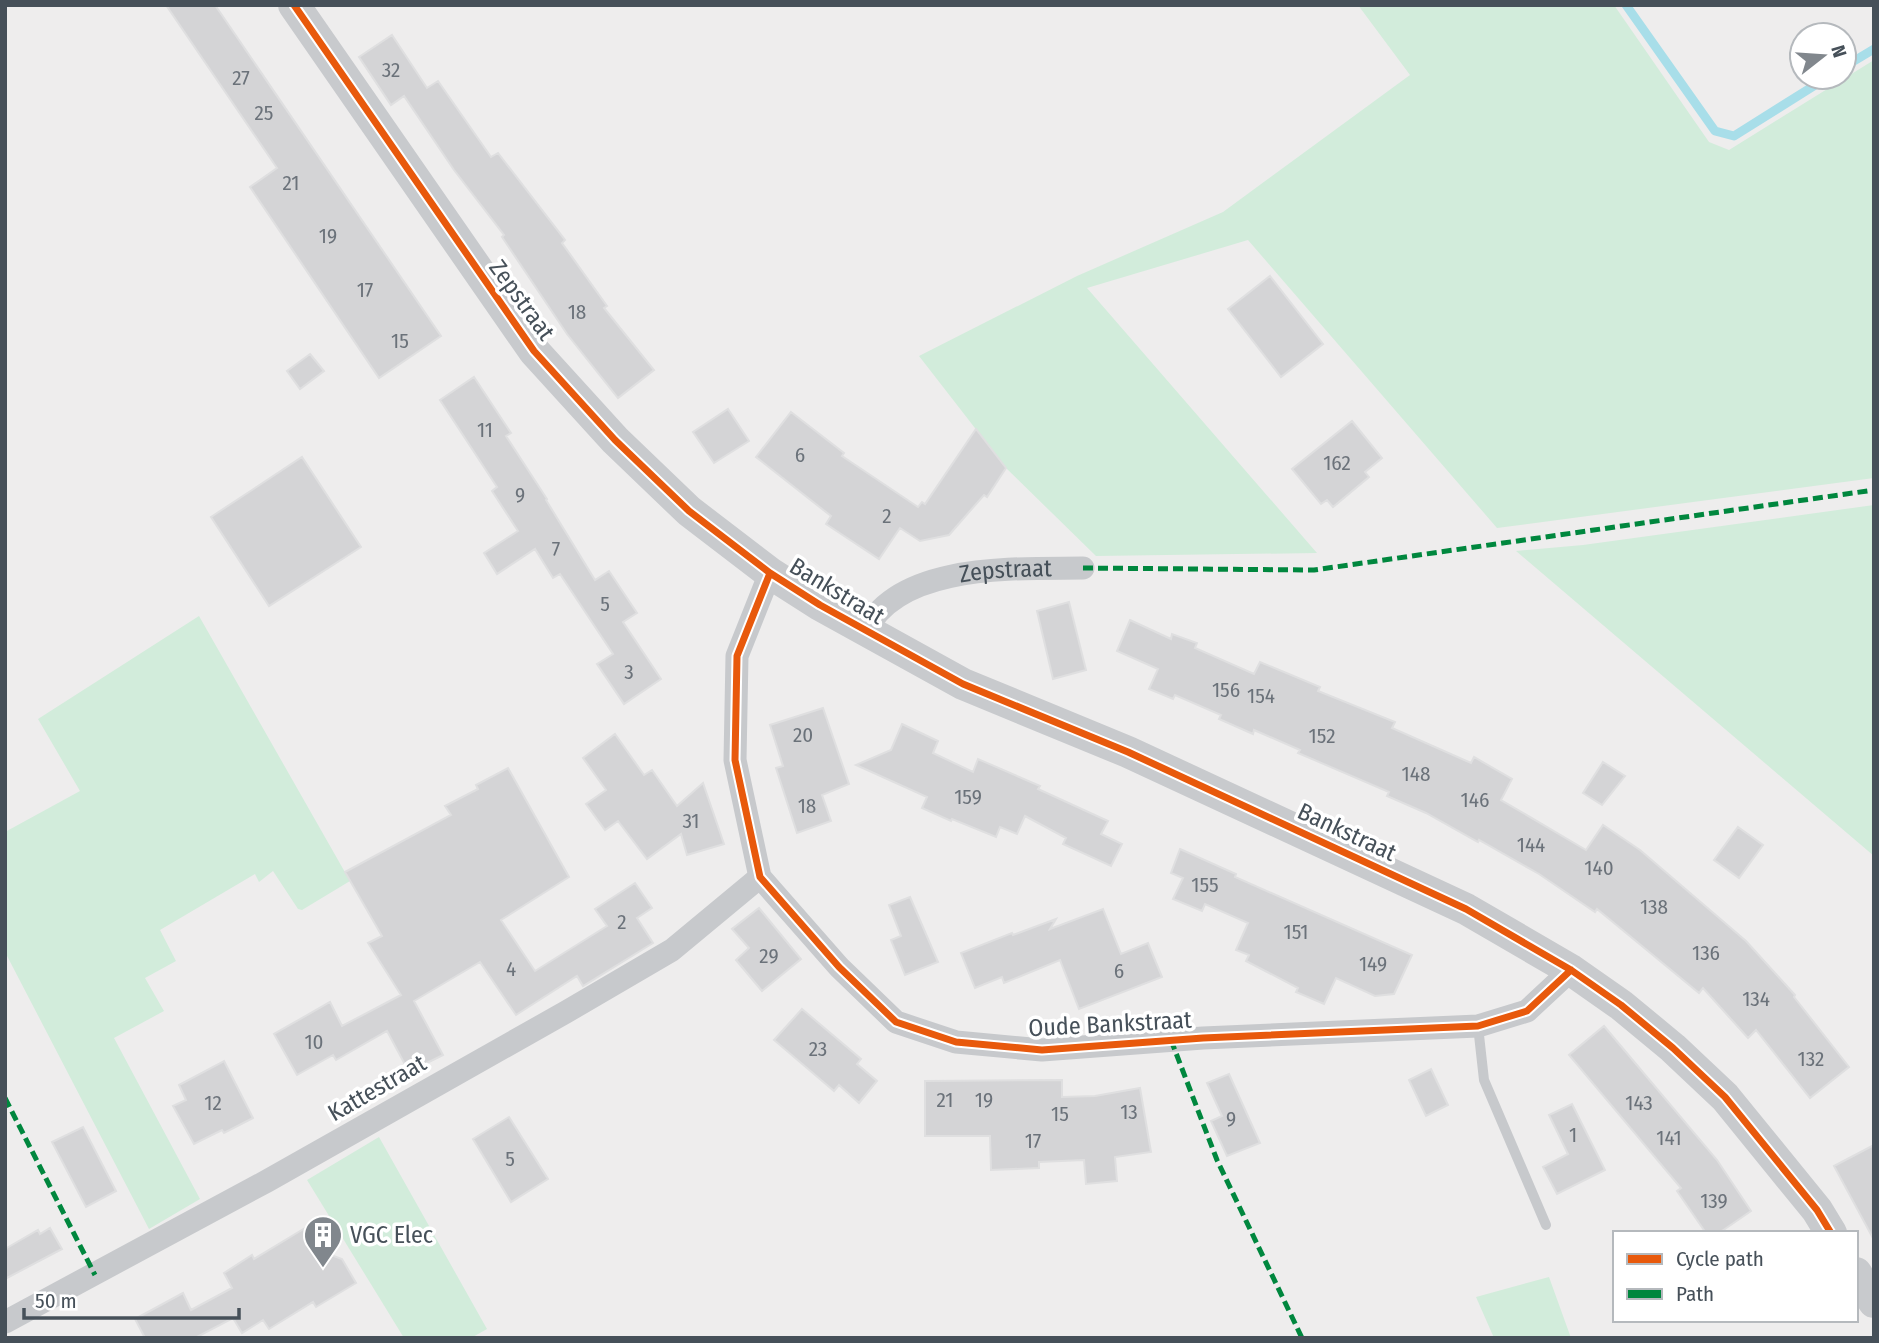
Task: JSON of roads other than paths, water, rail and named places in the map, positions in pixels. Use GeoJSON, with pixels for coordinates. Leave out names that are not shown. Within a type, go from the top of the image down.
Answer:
{"type":"FeatureCollection","features":[{"type":"Feature","properties":{"kind":"street","name":"Zepstraat"},"geometry":{"type":"LineString","coordinates":[[294,5],[534,351],[615,440],[689,511],[770,573]]}},
{"type":"Feature","properties":{"kind":"street","name":"Zepstraat"},"geometry":{"type":"LineString","coordinates":[[865,632],[879,609],[899,594],[947,577],[976,572],[1083,568]]}},
{"type":"Feature","properties":{"kind":"street","name":"Bankstraat"},"geometry":{"type":"LineString","coordinates":[[770,573],[865,632],[963,684],[1128,752],[1466,909],[1571,970],[1642,1022],[1725,1097],[1817,1210],[1830,1231]]}},
{"type":"Feature","properties":{"kind":"street","name":"Oude Bankstraat"},"geometry":{"type":"LineString","coordinates":[[770,573],[737,656],[735,760],[760,877],[839,967],[896,1022],[956,1042],[1042,1050],[1203,1038],[1478,1026],[1527,1011],[1571,970]]}},
{"type":"Feature","properties":{"kind":"street","name":"Kattestraat"},"geometry":{"type":"LineString","coordinates":[[5,1322],[267,1181],[613,985],[672,950],[760,877]]}},
{"type":"Feature","properties":{"kind":"street"},"geometry":{"type":"LineString","coordinates":[[1858,1276],[1874,1302]]}},
{"type":"Feature","properties":{"kind":"lane"},"geometry":{"type":"LineString","coordinates":[[1478,1026],[1484,1080],[1546,1225]]}},
{"type":"Feature","properties":{"kind":"waterway"},"geometry":{"type":"LineString","coordinates":[[1626,5],[1715,131],[1734,136],[1806,91]]}},
{"type":"Feature","properties":{"kind":"waterway"},"geometry":{"type":"LineString","coordinates":[[1858,59],[1874,49]]}},
{"type":"Feature","properties":{"kind":"place","name":"VGC Elec"},"geometry":{"type":"Point","coordinates":[323,1269]}}]}
